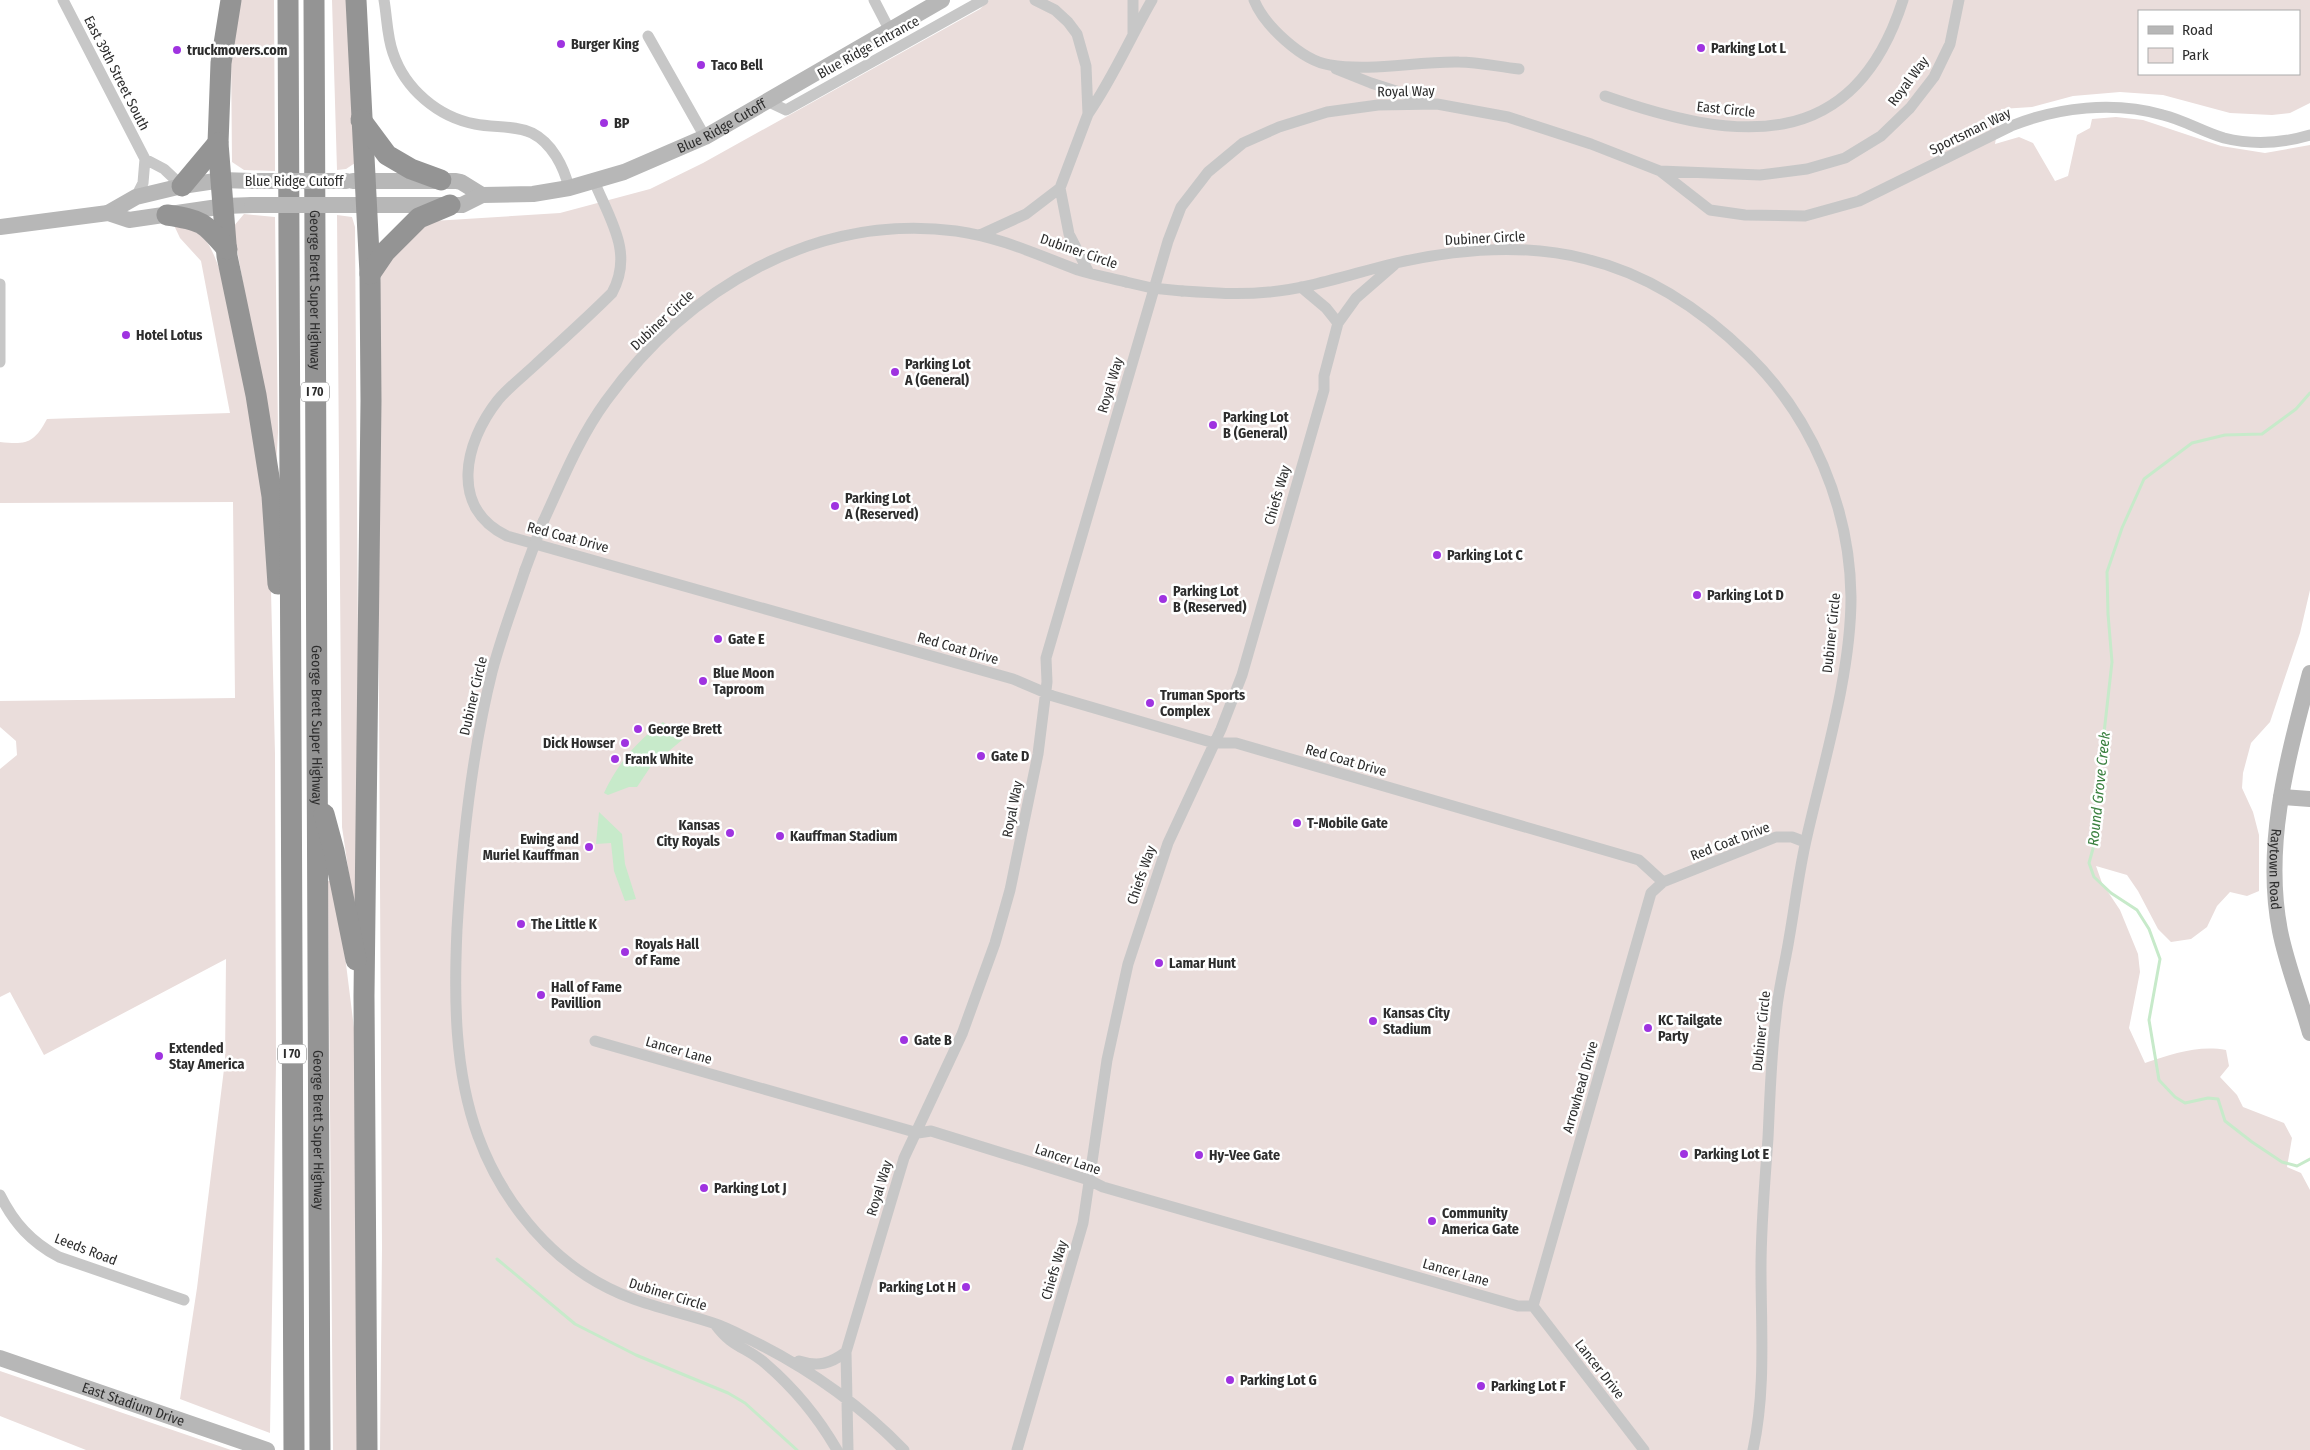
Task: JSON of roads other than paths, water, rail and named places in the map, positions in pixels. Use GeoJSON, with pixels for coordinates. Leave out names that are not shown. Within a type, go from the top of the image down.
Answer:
{"type":"FeatureCollection","features":[{"type":"Feature","properties":{"kind":"highway"},"geometry":{"type":"LineString","coordinates":[[231,0],[221,63],[218,143],[225,206],[227,249],[256,395],[272,496],[277,577],[291,657]]}},
{"type":"Feature","properties":{"kind":"highway","name":"George Brett Super Highway"},"geometry":{"type":"LineString","coordinates":[[288,0],[294,1450]]}},
{"type":"Feature","properties":{"kind":"highway","name":"George Brett Super Highway"},"geometry":{"type":"LineString","coordinates":[[314,0],[320,1450]]}},
{"type":"Feature","properties":{"kind":"highway"},"geometry":{"type":"LineString","coordinates":[[356,0],[361,120],[355,181],[355,205],[370,274],[371,401],[364,996],[367,1450]]}},
{"type":"Feature","properties":{"kind":"highway"},"geometry":{"type":"LineString","coordinates":[[361,120],[387,155],[411,169],[441,180]]}},
{"type":"Feature","properties":{"kind":"highway"},"geometry":{"type":"LineString","coordinates":[[182,186],[218,143]]}},
{"type":"Feature","properties":{"kind":"highway"},"geometry":{"type":"LineString","coordinates":[[370,274],[385,252],[419,218],[450,205]]}},
{"type":"Feature","properties":{"kind":"highway"},"geometry":{"type":"LineString","coordinates":[[167,215],[195,219],[210,229],[227,249]]}},
{"type":"Feature","properties":{"kind":"highway"},"geometry":{"type":"LineString","coordinates":[[316,784],[334,851],[364,996]]}},
{"type":"Feature","properties":{"kind":"main road","name":"Blue Ridge Cutoff"},"geometry":{"type":"LineString","coordinates":[[0,227],[108,214],[129,220],[225,206],[462,205],[482,195],[533,194],[569,188],[624,172],[705,137],[942,0]]}},
{"type":"Feature","properties":{"kind":"main road","name":"Blue Ridge Cutoff"},"geometry":{"type":"LineString","coordinates":[[108,214],[136,197],[182,186],[222,180],[441,180],[461,182],[482,195]]}},
{"type":"Feature","properties":{"kind":"main road","name":"Raytown Road"},"geometry":{"type":"LineString","coordinates":[[2310,673],[2290,748],[2273,857],[2275,898],[2280,932],[2310,1033]]}},
{"type":"Feature","properties":{"kind":"main road"},"geometry":{"type":"LineString","coordinates":[[2281,797],[2310,799]]}},
{"type":"Feature","properties":{"kind":"main road","name":"East Stadium Drive"},"geometry":{"type":"LineString","coordinates":[[0,1358],[267,1450]]}},
{"type":"Feature","properties":{"kind":"street","name":"East 39th Street South"},"geometry":{"type":"LineString","coordinates":[[63,0],[145,159]]}},
{"type":"Feature","properties":{"kind":"street"},"geometry":{"type":"LineString","coordinates":[[384,0],[392,52],[402,73],[418,93],[443,112],[459,120],[476,124],[522,129],[533,133],[551,148],[557,157],[569,188]]}},
{"type":"Feature","properties":{"kind":"street"},"geometry":{"type":"LineString","coordinates":[[874,0],[889,29]]}},
{"type":"Feature","properties":{"kind":"street","name":"Blue Ridge Entrance"},"geometry":{"type":"LineString","coordinates":[[767,101],[786,110],[983,0]]}},
{"type":"Feature","properties":{"kind":"street"},"geometry":{"type":"LineString","coordinates":[[1035,0],[1055,10],[1077,34],[1086,66],[1088,114]]}},
{"type":"Feature","properties":{"kind":"street"},"geometry":{"type":"LineString","coordinates":[[1132,33],[1133,0]]}},
{"type":"Feature","properties":{"kind":"street"},"geometry":{"type":"LineString","coordinates":[[1089,273],[1069,234],[1060,188],[1088,114],[1106,88],[1132,33],[1152,0]]}},
{"type":"Feature","properties":{"kind":"street"},"geometry":{"type":"LineString","coordinates":[[1254,0],[1278,36],[1301,51],[1328,65],[1371,83],[1437,104]]}},
{"type":"Feature","properties":{"kind":"street","name":"East Circle"},"geometry":{"type":"LineString","coordinates":[[1605,96],[1645,110],[1738,128],[1770,128],[1798,121],[1834,104],[1864,78],[1882,53],[1903,0]]}},
{"type":"Feature","properties":{"kind":"street","name":"Royal Way"},"geometry":{"type":"LineString","coordinates":[[848,1450],[846,1352],[904,1158],[918,1133],[962,1034],[995,943],[1008,899],[1038,754],[1045,692],[1046,658],[1168,241],[1181,207],[1208,172],[1243,143],[1279,127],[1327,112],[1378,105],[1437,104],[1508,117],[1592,144],[1660,171],[1760,175],[1807,169],[1846,158],[1880,136],[1910,108],[1934,76],[1950,44],[1959,0]]}},
{"type":"Feature","properties":{"kind":"street"},"geometry":{"type":"LineString","coordinates":[[648,36],[705,137]]}},
{"type":"Feature","properties":{"kind":"street"},"geometry":{"type":"LineString","coordinates":[[1328,65],[1363,67],[1408,63],[1460,62],[1519,69]]}},
{"type":"Feature","properties":{"kind":"street","name":"Sportsman Way"},"geometry":{"type":"LineString","coordinates":[[1660,171],[1710,210],[1745,215],[1805,216],[1859,201],[2006,128],[2029,119],[2061,111],[2093,108],[2129,108],[2163,114],[2224,138],[2247,142],[2271,142],[2310,135]]}},
{"type":"Feature","properties":{"kind":"street"},"geometry":{"type":"LineString","coordinates":[[136,197],[143,183],[145,159],[164,169],[182,186]]}},
{"type":"Feature","properties":{"kind":"street","name":"Red Coat Drive"},"geometry":{"type":"LineString","coordinates":[[594,181],[621,248],[621,274],[612,293],[506,391],[485,420],[470,458],[468,478],[470,497],[483,520],[507,536],[1013,679],[1045,692],[1214,743],[1236,744],[1639,860],[1663,882],[1776,837],[1792,837],[1805,842]]}},
{"type":"Feature","properties":{"kind":"street"},"geometry":{"type":"LineString","coordinates":[[980,235],[1026,214],[1060,188]]}},
{"type":"Feature","properties":{"kind":"street","name":"Dubiner Circle"},"geometry":{"type":"LineString","coordinates":[[904,1450],[876,1421],[846,1397],[785,1357],[715,1324],[639,1303],[613,1292],[585,1275],[553,1250],[522,1216],[502,1186],[478,1137],[469,1109],[457,1017],[456,963],[461,866],[484,708],[506,626],[543,522],[577,450],[605,402],[626,375],[662,337],[699,304],[758,266],[794,250],[873,231],[928,229],[980,235],[1030,250],[1089,273],[1152,288],[1232,295],[1301,287],[1431,256],[1513,250],[1557,253],[1610,266],[1663,290],[1701,314],[1754,360],[1780,391],[1812,441],[1831,484],[1844,532],[1851,602],[1844,663],[1825,758],[1805,842],[1775,1021],[1762,1234],[1762,1371],[1760,1406],[1753,1450]]}},
{"type":"Feature","properties":{"kind":"street","name":"Chiefs Way"},"geometry":{"type":"LineString","coordinates":[[1018,1450],[1083,1222],[1107,1060],[1130,959],[1168,843],[1214,743],[1242,675],[1324,390],[1324,376],[1338,323],[1356,298],[1395,264]]}},
{"type":"Feature","properties":{"kind":"street"},"geometry":{"type":"LineString","coordinates":[[0,284],[0,362]]}},
{"type":"Feature","properties":{"kind":"street"},"geometry":{"type":"LineString","coordinates":[[1301,287],[1326,308],[1338,323]]}},
{"type":"Feature","properties":{"kind":"street","name":"Arrowhead Drive"},"geometry":{"type":"LineString","coordinates":[[1533,1306],[1651,893],[1663,882]]}},
{"type":"Feature","properties":{"kind":"street","name":"Lancer Lane"},"geometry":{"type":"LineString","coordinates":[[594,1041],[918,1133],[931,1131],[1088,1180],[1102,1187],[1518,1306],[1533,1306]]}},
{"type":"Feature","properties":{"kind":"street","name":"Leeds Road"},"geometry":{"type":"LineString","coordinates":[[0,1195],[9,1212],[28,1237],[40,1247],[59,1257],[184,1300]]}},
{"type":"Feature","properties":{"kind":"street","name":"Lancer Drive"},"geometry":{"type":"LineString","coordinates":[[1533,1306],[1644,1450]]}},
{"type":"Feature","properties":{"kind":"street"},"geometry":{"type":"LineString","coordinates":[[715,1324],[725,1338],[764,1362],[801,1397],[837,1450]]}},
{"type":"Feature","properties":{"kind":"street"},"geometry":{"type":"LineString","coordinates":[[785,1357],[810,1365],[821,1365],[846,1352]]}},
{"type":"Feature","properties":{"kind":"waterway","name":"Round Grove Creek"},"geometry":{"type":"LineString","coordinates":[[2310,393],[2296,409],[2262,434],[2225,435],[2192,443],[2144,479],[2122,528],[2107,572],[2112,662],[2095,813],[2094,845],[2089,863],[2094,877],[2111,893],[2137,910],[2149,929],[2160,959],[2149,1020],[2159,1080],[2175,1097],[2185,1103],[2208,1098],[2218,1099],[2225,1121],[2282,1162],[2297,1166],[2310,1159]]}},
{"type":"Feature","properties":{"kind":"waterway"},"geometry":{"type":"LineString","coordinates":[[497,1259],[575,1324],[636,1355],[728,1393],[745,1403],[797,1450]]}},
{"type":"Feature","properties":{"kind":"place","name":"Burger King"},"geometry":{"type":"Point","coordinates":[561,44]}},
{"type":"Feature","properties":{"kind":"place","name":"Parking Lot L"},"geometry":{"type":"Point","coordinates":[1701,48]}},
{"type":"Feature","properties":{"kind":"place","name":"truckmovers.com"},"geometry":{"type":"Point","coordinates":[177,50]}},
{"type":"Feature","properties":{"kind":"place","name":"Taco Bell"},"geometry":{"type":"Point","coordinates":[701,65]}},
{"type":"Feature","properties":{"kind":"place","name":"BP"},"geometry":{"type":"Point","coordinates":[604,123]}},
{"type":"Feature","properties":{"kind":"place","name":"Hotel Lotus"},"geometry":{"type":"Point","coordinates":[126,335]}},
{"type":"Feature","properties":{"kind":"place","name":"Parking Lot A (General)"},"geometry":{"type":"Point","coordinates":[895,372]}},
{"type":"Feature","properties":{"kind":"place","name":"Parking Lot B (General)"},"geometry":{"type":"Point","coordinates":[1213,425]}},
{"type":"Feature","properties":{"kind":"place","name":"Parking Lot A (Reserved)"},"geometry":{"type":"Point","coordinates":[835,506]}},
{"type":"Feature","properties":{"kind":"place","name":"Parking Lot C"},"geometry":{"type":"Point","coordinates":[1437,555]}},
{"type":"Feature","properties":{"kind":"place","name":"Parking Lot D"},"geometry":{"type":"Point","coordinates":[1697,595]}},
{"type":"Feature","properties":{"kind":"place","name":"Parking Lot B (Reserved)"},"geometry":{"type":"Point","coordinates":[1163,599]}},
{"type":"Feature","properties":{"kind":"place","name":"Gate E"},"geometry":{"type":"Point","coordinates":[718,639]}},
{"type":"Feature","properties":{"kind":"place","name":"Blue Moon Taproom"},"geometry":{"type":"Point","coordinates":[703,681]}},
{"type":"Feature","properties":{"kind":"place","name":"Truman Sports Complex"},"geometry":{"type":"Point","coordinates":[1150,703]}},
{"type":"Feature","properties":{"kind":"place","name":"George Brett"},"geometry":{"type":"Point","coordinates":[638,729]}},
{"type":"Feature","properties":{"kind":"place","name":"Dick Howser"},"geometry":{"type":"Point","coordinates":[625,743]}},
{"type":"Feature","properties":{"kind":"place","name":"Gate D"},"geometry":{"type":"Point","coordinates":[981,756]}},
{"type":"Feature","properties":{"kind":"place","name":"Frank White"},"geometry":{"type":"Point","coordinates":[615,759]}},
{"type":"Feature","properties":{"kind":"place","name":"T-Mobile Gate"},"geometry":{"type":"Point","coordinates":[1297,823]}},
{"type":"Feature","properties":{"kind":"place","name":"Kansas City Royals"},"geometry":{"type":"Point","coordinates":[730,833]}},
{"type":"Feature","properties":{"kind":"place","name":"Kauffman Stadium"},"geometry":{"type":"Point","coordinates":[780,836]}},
{"type":"Feature","properties":{"kind":"place","name":"Ewing and Muriel Kauffman"},"geometry":{"type":"Point","coordinates":[589,847]}},
{"type":"Feature","properties":{"kind":"place","name":"The Little K"},"geometry":{"type":"Point","coordinates":[521,924]}},
{"type":"Feature","properties":{"kind":"place","name":"Royals Hall of Fame"},"geometry":{"type":"Point","coordinates":[625,952]}},
{"type":"Feature","properties":{"kind":"place","name":"Lamar Hunt"},"geometry":{"type":"Point","coordinates":[1159,963]}},
{"type":"Feature","properties":{"kind":"place","name":"Hall of Fame Pavillion"},"geometry":{"type":"Point","coordinates":[541,995]}},
{"type":"Feature","properties":{"kind":"place","name":"Kansas City Stadium"},"geometry":{"type":"Point","coordinates":[1373,1021]}},
{"type":"Feature","properties":{"kind":"place","name":"KC Tailgate Party"},"geometry":{"type":"Point","coordinates":[1648,1028]}},
{"type":"Feature","properties":{"kind":"place","name":"Gate B"},"geometry":{"type":"Point","coordinates":[904,1040]}},
{"type":"Feature","properties":{"kind":"place","name":"Extended Stay America"},"geometry":{"type":"Point","coordinates":[159,1056]}},
{"type":"Feature","properties":{"kind":"place","name":"Parking Lot E"},"geometry":{"type":"Point","coordinates":[1684,1154]}},
{"type":"Feature","properties":{"kind":"place","name":"Hy-Vee Gate"},"geometry":{"type":"Point","coordinates":[1199,1155]}},
{"type":"Feature","properties":{"kind":"place","name":"Parking Lot J"},"geometry":{"type":"Point","coordinates":[704,1188]}},
{"type":"Feature","properties":{"kind":"place","name":"Community America Gate"},"geometry":{"type":"Point","coordinates":[1432,1221]}},
{"type":"Feature","properties":{"kind":"place","name":"Parking Lot H"},"geometry":{"type":"Point","coordinates":[966,1287]}},
{"type":"Feature","properties":{"kind":"place","name":"Parking Lot G"},"geometry":{"type":"Point","coordinates":[1230,1380]}},
{"type":"Feature","properties":{"kind":"place","name":"Parking Lot F"},"geometry":{"type":"Point","coordinates":[1481,1386]}}]}
